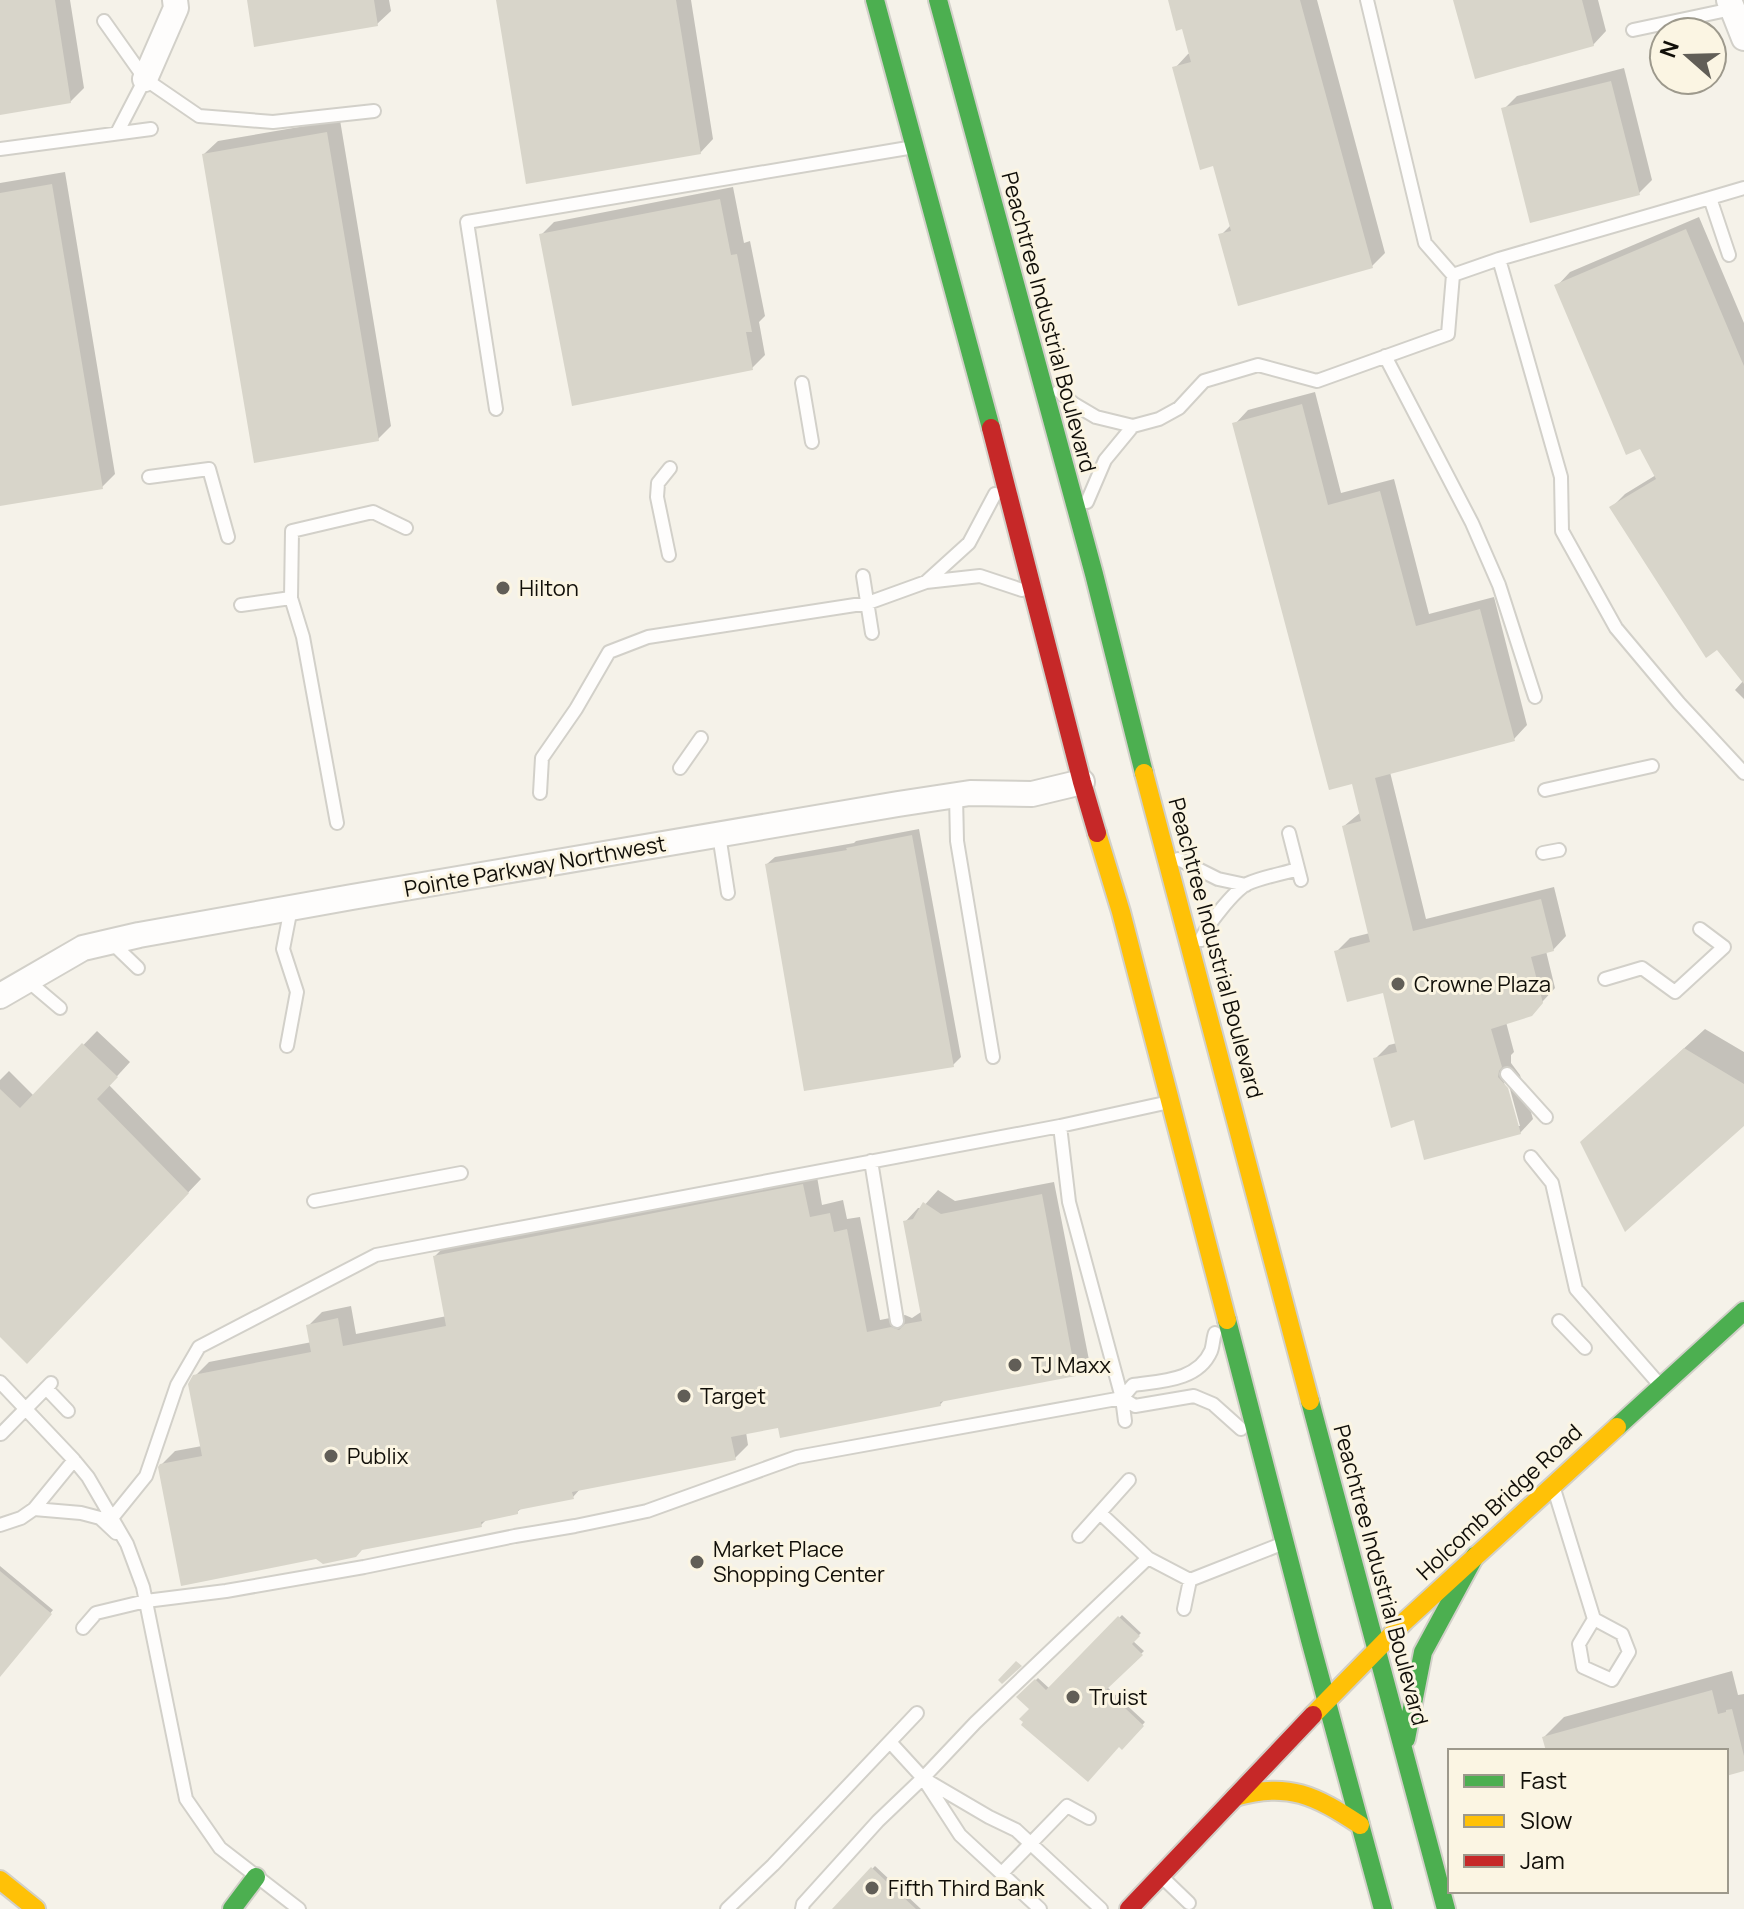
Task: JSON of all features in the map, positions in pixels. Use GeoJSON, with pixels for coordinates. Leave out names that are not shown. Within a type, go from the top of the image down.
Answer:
{"type":"FeatureCollection","features":[{"type":"Feature","properties":{"kind":"main road"},"geometry":{"type":"LineString","coordinates":[[875,0],[973,358],[1082,782],[1121,912],[1383,1909]]}},
{"type":"Feature","properties":{"kind":"main road","name":"Peachtree Industrial Boulevard"},"geometry":{"type":"LineString","coordinates":[[938,0],[1446,1909]]}},
{"type":"Feature","properties":{"kind":"main road","name":"Holcomb Bridge Road"},"geometry":{"type":"LineString","coordinates":[[1129,1909],[1376,1651],[1475,1556],[1744,1311]]}},
{"type":"Feature","properties":{"kind":"main road"},"geometry":{"type":"LineString","coordinates":[[1404,1753],[1423,1652],[1475,1556]]}},
{"type":"Feature","properties":{"kind":"main road"},"geometry":{"type":"LineString","coordinates":[[1235,1797],[1252,1790],[1288,1790],[1331,1805],[1360,1825]]}},
{"type":"Feature","properties":{"kind":"main road"},"geometry":{"type":"LineString","coordinates":[[232,1909],[256,1877]]}},
{"type":"Feature","properties":{"kind":"main road"},"geometry":{"type":"LineString","coordinates":[[4,1885],[36,1909]]}},
{"type":"Feature","properties":{"kind":"main road"},"geometry":{"type":"LineString","coordinates":[[265,1909],[276,1893]]}},
{"type":"Feature","properties":{"kind":"street"},"geometry":{"type":"LineString","coordinates":[[145,79],[176,8],[175,0]]}},
{"type":"Feature","properties":{"kind":"street"},"geometry":{"type":"LineString","coordinates":[[1731,4],[1744,38]]}},
{"type":"Feature","properties":{"kind":"street","name":"Pointe Parkway Northwest"},"geometry":{"type":"LineString","coordinates":[[0,996],[83,948],[111,942],[291,908],[970,793],[1032,794],[1082,782]]}},
{"type":"Feature","properties":{"kind":"lane"},"geometry":{"type":"LineString","coordinates":[[1038,374],[1074,404],[1096,417],[1133,426],[1159,419],[1179,408],[1204,381],[1258,365],[1317,381],[1448,334],[1453,275],[1425,243],[1367,0]]}},
{"type":"Feature","properties":{"kind":"lane"},"geometry":{"type":"LineString","coordinates":[[1633,30],[1731,4]]}},
{"type":"Feature","properties":{"kind":"lane"},"geometry":{"type":"LineString","coordinates":[[104,21],[145,79],[199,116],[273,122],[374,111]]}},
{"type":"Feature","properties":{"kind":"lane"},"geometry":{"type":"LineString","coordinates":[[117,133],[145,79]]}},
{"type":"Feature","properties":{"kind":"lane"},"geometry":{"type":"LineString","coordinates":[[0,149],[151,129]]}},
{"type":"Feature","properties":{"kind":"lane"},"geometry":{"type":"LineString","coordinates":[[496,409],[467,222],[916,146]]}},
{"type":"Feature","properties":{"kind":"lane"},"geometry":{"type":"LineString","coordinates":[[1453,275],[1744,188]]}},
{"type":"Feature","properties":{"kind":"lane"},"geometry":{"type":"LineString","coordinates":[[1710,198],[1729,255]]}},
{"type":"Feature","properties":{"kind":"lane"},"geometry":{"type":"LineString","coordinates":[[1499,259],[1561,477],[1562,531],[1616,628],[1679,703],[1744,773]]}},
{"type":"Feature","properties":{"kind":"lane"},"geometry":{"type":"LineString","coordinates":[[1385,356],[1472,523],[1499,585],[1535,697]]}},
{"type":"Feature","properties":{"kind":"lane"},"geometry":{"type":"LineString","coordinates":[[802,383],[812,442]]}},
{"type":"Feature","properties":{"kind":"lane"},"geometry":{"type":"LineString","coordinates":[[1084,541],[1087,501],[1105,460],[1133,426]]}},
{"type":"Feature","properties":{"kind":"lane"},"geometry":{"type":"LineString","coordinates":[[669,555],[657,497],[658,483],[670,468]]}},
{"type":"Feature","properties":{"kind":"lane"},"geometry":{"type":"LineString","coordinates":[[149,477],[209,469],[228,537]]}},
{"type":"Feature","properties":{"kind":"lane"},"geometry":{"type":"LineString","coordinates":[[926,582],[969,543],[1004,477]]}},
{"type":"Feature","properties":{"kind":"lane"},"geometry":{"type":"LineString","coordinates":[[337,823],[303,637],[291,598],[292,531],[373,512],[406,528]]}},
{"type":"Feature","properties":{"kind":"lane"},"geometry":{"type":"LineString","coordinates":[[863,576],[872,633]]}},
{"type":"Feature","properties":{"kind":"lane"},"geometry":{"type":"LineString","coordinates":[[540,793],[542,758],[576,709],[609,652],[648,637],[868,603],[926,582],[980,576],[1033,593]]}},
{"type":"Feature","properties":{"kind":"lane"},"geometry":{"type":"LineString","coordinates":[[241,605],[291,598]]}},
{"type":"Feature","properties":{"kind":"lane"},"geometry":{"type":"LineString","coordinates":[[680,768],[701,738]]}},
{"type":"Feature","properties":{"kind":"lane"},"geometry":{"type":"LineString","coordinates":[[1545,790],[1652,766]]}},
{"type":"Feature","properties":{"kind":"lane"},"geometry":{"type":"LineString","coordinates":[[956,796],[957,841],[993,1057]]}},
{"type":"Feature","properties":{"kind":"lane"},"geometry":{"type":"LineString","coordinates":[[1164,849],[1218,879],[1246,885],[1299,875],[1289,833]]}},
{"type":"Feature","properties":{"kind":"lane"},"geometry":{"type":"LineString","coordinates":[[719,835],[728,893]]}},
{"type":"Feature","properties":{"kind":"lane"},"geometry":{"type":"LineString","coordinates":[[1543,853],[1559,850]]}},
{"type":"Feature","properties":{"kind":"lane"},"geometry":{"type":"LineString","coordinates":[[1194,962],[1204,934],[1223,907],[1246,885]]}},
{"type":"Feature","properties":{"kind":"lane"},"geometry":{"type":"LineString","coordinates":[[287,1046],[297,992],[283,949],[291,908]]}},
{"type":"Feature","properties":{"kind":"lane"},"geometry":{"type":"LineString","coordinates":[[1605,979],[1642,968],[1675,992],[1724,947],[1700,929]]}},
{"type":"Feature","properties":{"kind":"lane"},"geometry":{"type":"LineString","coordinates":[[111,942],[138,968]]}},
{"type":"Feature","properties":{"kind":"lane"},"geometry":{"type":"LineString","coordinates":[[28,981],[60,1008]]}},
{"type":"Feature","properties":{"kind":"lane"},"geometry":{"type":"LineString","coordinates":[[1507,1074],[1546,1117]]}},
{"type":"Feature","properties":{"kind":"lane"},"geometry":{"type":"LineString","coordinates":[[112,1518],[146,1476],[177,1385],[199,1347],[376,1255],[1060,1126],[1171,1102]]}},
{"type":"Feature","properties":{"kind":"lane"},"geometry":{"type":"LineString","coordinates":[[1060,1126],[1069,1202],[1122,1398],[1125,1421]]}},
{"type":"Feature","properties":{"kind":"lane"},"geometry":{"type":"LineString","coordinates":[[1531,1157],[1552,1183],[1576,1289],[1661,1386]]}},
{"type":"Feature","properties":{"kind":"lane"},"geometry":{"type":"LineString","coordinates":[[871,1161],[897,1321]]}},
{"type":"Feature","properties":{"kind":"lane"},"geometry":{"type":"LineString","coordinates":[[314,1201],[461,1173]]}},
{"type":"Feature","properties":{"kind":"lane"},"geometry":{"type":"LineString","coordinates":[[83,1628],[96,1613],[146,1601],[226,1591],[364,1567],[647,1511],[797,1457],[1122,1398],[1133,1385],[1174,1379],[1195,1370],[1210,1352],[1222,1298]]}},
{"type":"Feature","properties":{"kind":"lane"},"geometry":{"type":"LineString","coordinates":[[1559,1321],[1585,1348]]}},
{"type":"Feature","properties":{"kind":"lane"},"geometry":{"type":"LineString","coordinates":[[0,1382],[88,1477],[127,1544],[143,1587],[186,1799],[220,1848],[299,1909]]}},
{"type":"Feature","properties":{"kind":"lane"},"geometry":{"type":"LineString","coordinates":[[1,1434],[48,1385],[68,1411]]}},
{"type":"Feature","properties":{"kind":"lane"},"geometry":{"type":"LineString","coordinates":[[1122,1398],[1135,1406],[1194,1396],[1213,1404],[1240,1428],[1262,1455]]}},
{"type":"Feature","properties":{"kind":"lane"},"geometry":{"type":"LineString","coordinates":[[0,1525],[21,1518],[34,1509],[74,1460]]}},
{"type":"Feature","properties":{"kind":"lane"},"geometry":{"type":"LineString","coordinates":[[1079,1536],[1129,1480]]}},
{"type":"Feature","properties":{"kind":"lane"},"geometry":{"type":"LineString","coordinates":[[1552,1485],[1594,1619],[1622,1634],[1629,1652],[1612,1680],[1583,1667],[1579,1644],[1594,1619]]}},
{"type":"Feature","properties":{"kind":"lane"},"geometry":{"type":"LineString","coordinates":[[34,1509],[100,1518],[127,1544]]}},
{"type":"Feature","properties":{"kind":"lane"},"geometry":{"type":"LineString","coordinates":[[1100,1513],[1148,1558],[1190,1580],[1285,1542]]}},
{"type":"Feature","properties":{"kind":"lane"},"geometry":{"type":"LineString","coordinates":[[0,1516],[21,1518]]}},
{"type":"Feature","properties":{"kind":"lane"},"geometry":{"type":"LineString","coordinates":[[802,1909],[803,1904],[878,1821],[975,1723],[1148,1558]]}},
{"type":"Feature","properties":{"kind":"lane"},"geometry":{"type":"LineString","coordinates":[[1184,1609],[1190,1580]]}},
{"type":"Feature","properties":{"kind":"lane"},"geometry":{"type":"LineString","coordinates":[[727,1909],[773,1865],[917,1713]]}},
{"type":"Feature","properties":{"kind":"lane"},"geometry":{"type":"LineString","coordinates":[[890,1742],[923,1778],[960,1835],[1040,1909]]}},
{"type":"Feature","properties":{"kind":"lane"},"geometry":{"type":"LineString","coordinates":[[923,1778],[1016,1830],[1101,1909]]}},
{"type":"Feature","properties":{"kind":"lane"},"geometry":{"type":"LineString","coordinates":[[1002,1873],[1067,1806],[1089,1818]]}},
{"type":"Feature","properties":{"kind":"lane"},"geometry":{"type":"LineString","coordinates":[[1161,1876],[1189,1903]]}},
{"type":"Feature","properties":{"kind":"building"},"geometry":{"type":"Polygon","coordinates":[[[0,0],[55,0],[71,103],[0,115],[0,0]]]}},
{"type":"Feature","properties":{"kind":"building"},"geometry":{"type":"Polygon","coordinates":[[[247,0],[374,0],[378,26],[254,47],[247,0]]]}},
{"type":"Feature","properties":{"kind":"building"},"geometry":{"type":"Polygon","coordinates":[[[496,0],[676,0],[701,154],[526,184],[496,0]]]}},
{"type":"Feature","properties":{"kind":"building"},"geometry":{"type":"Polygon","coordinates":[[[1168,0],[1300,0],[1373,268],[1238,306],[1218,234],[1231,231],[1213,166],[1200,170],[1172,67],[1191,62],[1182,29],[1176,31],[1168,0]]]}},
{"type":"Feature","properties":{"kind":"building"},"geometry":{"type":"Polygon","coordinates":[[[1453,0],[1582,0],[1594,46],[1475,79],[1453,0]]]}},
{"type":"Feature","properties":{"kind":"building"},"geometry":{"type":"Polygon","coordinates":[[[1611,81],[1640,195],[1530,223],[1501,108],[1611,81]]]}},
{"type":"Feature","properties":{"kind":"building"},"geometry":{"type":"Polygon","coordinates":[[[327,132],[379,441],[254,463],[202,154],[327,132]]]}},
{"type":"Feature","properties":{"kind":"building"},"geometry":{"type":"Polygon","coordinates":[[[52,184],[103,489],[0,506],[0,193],[52,184]]]}},
{"type":"Feature","properties":{"kind":"building"},"geometry":{"type":"Polygon","coordinates":[[[720,199],[731,255],[737,254],[752,332],[746,332],[753,370],[572,406],[539,234],[720,199]]]}},
{"type":"Feature","properties":{"kind":"building"},"geometry":{"type":"Polygon","coordinates":[[[1686,229],[1744,366],[1744,684],[1717,650],[1706,658],[1609,507],[1656,479],[1640,449],[1626,455],[1554,285],[1686,229]]]}},
{"type":"Feature","properties":{"kind":"building"},"geometry":{"type":"Polygon","coordinates":[[[1302,404],[1328,505],[1380,491],[1416,626],[1480,609],[1515,741],[1375,778],[1413,931],[1541,899],[1554,951],[1531,957],[1543,1003],[1532,1016],[1491,1029],[1502,1067],[1498,1077],[1508,1088],[1521,1134],[1424,1160],[1414,1120],[1391,1128],[1373,1058],[1397,1052],[1383,993],[1347,1002],[1334,951],[1370,942],[1342,826],[1361,821],[1352,784],[1329,790],[1232,423],[1302,404]]]}},
{"type":"Feature","properties":{"kind":"building"},"geometry":{"type":"Polygon","coordinates":[[[912,835],[954,1067],[804,1091],[765,864],[912,835]]]}},
{"type":"Feature","properties":{"kind":"building"},"geometry":{"type":"Polygon","coordinates":[[[82,1043],[118,1077],[97,1099],[189,1193],[27,1364],[0,1337],[0,1089],[20,1108],[82,1043]]]}},
{"type":"Feature","properties":{"kind":"building"},"geometry":{"type":"Polygon","coordinates":[[[1684,1048],[1744,1084],[1744,1126],[1625,1232],[1580,1142],[1684,1048]]]}},
{"type":"Feature","properties":{"kind":"building"},"geometry":{"type":"Polygon","coordinates":[[[803,1184],[810,1217],[830,1213],[834,1232],[847,1229],[867,1332],[891,1327],[899,1330],[905,1324],[922,1321],[903,1221],[913,1219],[923,1202],[941,1214],[1042,1194],[1076,1376],[940,1402],[941,1406],[780,1438],[778,1428],[731,1437],[736,1460],[572,1492],[574,1499],[518,1510],[518,1514],[481,1522],[482,1527],[362,1550],[356,1557],[323,1564],[316,1559],[181,1586],[158,1467],[160,1464],[202,1456],[188,1384],[193,1375],[311,1352],[306,1325],[338,1318],[343,1346],[446,1326],[433,1256],[803,1184]]]}},
{"type":"Feature","properties":{"kind":"building"},"geometry":{"type":"Polygon","coordinates":[[[0,1571],[52,1614],[0,1677],[0,1571]]]}},
{"type":"Feature","properties":{"kind":"building","name":"Truist"},"geometry":{"type":"Polygon","coordinates":[[[1118,1616],[1140,1636],[1132,1644],[1143,1655],[1106,1690],[1144,1726],[1122,1750],[1119,1747],[1088,1782],[1021,1725],[1023,1722],[1019,1719],[1029,1709],[1016,1697],[1035,1679],[1046,1690],[1118,1616]]]}},
{"type":"Feature","properties":{"kind":"building"},"geometry":{"type":"Polygon","coordinates":[[[1016,1661],[1022,1666],[1002,1684],[998,1680],[1016,1661]]]}},
{"type":"Feature","properties":{"kind":"building"},"geometry":{"type":"Polygon","coordinates":[[[1712,1690],[1718,1714],[1732,1709],[1744,1756],[1744,1771],[1728,1775],[1728,1749],[1545,1749],[1542,1737],[1712,1690]]]}},
{"type":"Feature","properties":{"kind":"building","name":"Fifth Third Bank"},"geometry":{"type":"Polygon","coordinates":[[[871,1867],[916,1909],[832,1909],[871,1867]]]}},
{"type":"Feature","properties":{"kind":"traffic: fast"},"geometry":{"type":"LineString","coordinates":[[875,0],[991,428]]}},
{"type":"Feature","properties":{"kind":"traffic: fast"},"geometry":{"type":"LineString","coordinates":[[938,0],[1094,574],[1144,773]]}},
{"type":"Feature","properties":{"kind":"traffic: fast"},"geometry":{"type":"LineString","coordinates":[[1617,1427],[1744,1311]]}},
{"type":"Feature","properties":{"kind":"traffic: fast"},"geometry":{"type":"LineString","coordinates":[[1227,1320],[1383,1909]]}},
{"type":"Feature","properties":{"kind":"traffic: fast"},"geometry":{"type":"LineString","coordinates":[[1310,1401],[1446,1909]]}},
{"type":"Feature","properties":{"kind":"traffic: fast"},"geometry":{"type":"LineString","coordinates":[[1406,1739],[1423,1652],[1475,1556]]}},
{"type":"Feature","properties":{"kind":"traffic: fast"},"geometry":{"type":"LineString","coordinates":[[232,1909],[256,1877]]}},
{"type":"Feature","properties":{"kind":"traffic: slow"},"geometry":{"type":"LineString","coordinates":[[1144,773],[1310,1401]]}},
{"type":"Feature","properties":{"kind":"traffic: slow"},"geometry":{"type":"LineString","coordinates":[[1097,833],[1121,912],[1227,1320]]}},
{"type":"Feature","properties":{"kind":"traffic: slow"},"geometry":{"type":"LineString","coordinates":[[1313,1715],[1405,1621],[1617,1427]]}},
{"type":"Feature","properties":{"kind":"traffic: slow"},"geometry":{"type":"LineString","coordinates":[[1235,1797],[1271,1791],[1301,1794],[1329,1806],[1360,1825]]}},
{"type":"Feature","properties":{"kind":"traffic: slow"},"geometry":{"type":"LineString","coordinates":[[0,1880],[36,1909]]}},
{"type":"Feature","properties":{"kind":"traffic: jam"},"geometry":{"type":"LineString","coordinates":[[991,428],[1097,833]]}},
{"type":"Feature","properties":{"kind":"traffic: jam"},"geometry":{"type":"LineString","coordinates":[[1129,1909],[1313,1715]]}},
{"type":"Feature","properties":{"kind":"place","name":"Hilton"},"geometry":{"type":"Point","coordinates":[503,588]}},
{"type":"Feature","properties":{"kind":"place","name":"Crowne Plaza"},"geometry":{"type":"Point","coordinates":[1398,984]}},
{"type":"Feature","properties":{"kind":"place","name":"TJ Maxx"},"geometry":{"type":"Point","coordinates":[1015,1365]}},
{"type":"Feature","properties":{"kind":"place","name":"Target"},"geometry":{"type":"Point","coordinates":[684,1396]}},
{"type":"Feature","properties":{"kind":"place","name":"Publix"},"geometry":{"type":"Point","coordinates":[331,1456]}},
{"type":"Feature","properties":{"kind":"place","name":"Market Place Shopping Center"},"geometry":{"type":"Point","coordinates":[697,1562]}},
{"type":"Feature","properties":{"kind":"place","name":"Truist"},"geometry":{"type":"Point","coordinates":[1073,1697]}},
{"type":"Feature","properties":{"kind":"place","name":"Fifth Third Bank"},"geometry":{"type":"Point","coordinates":[872,1888]}}]}
